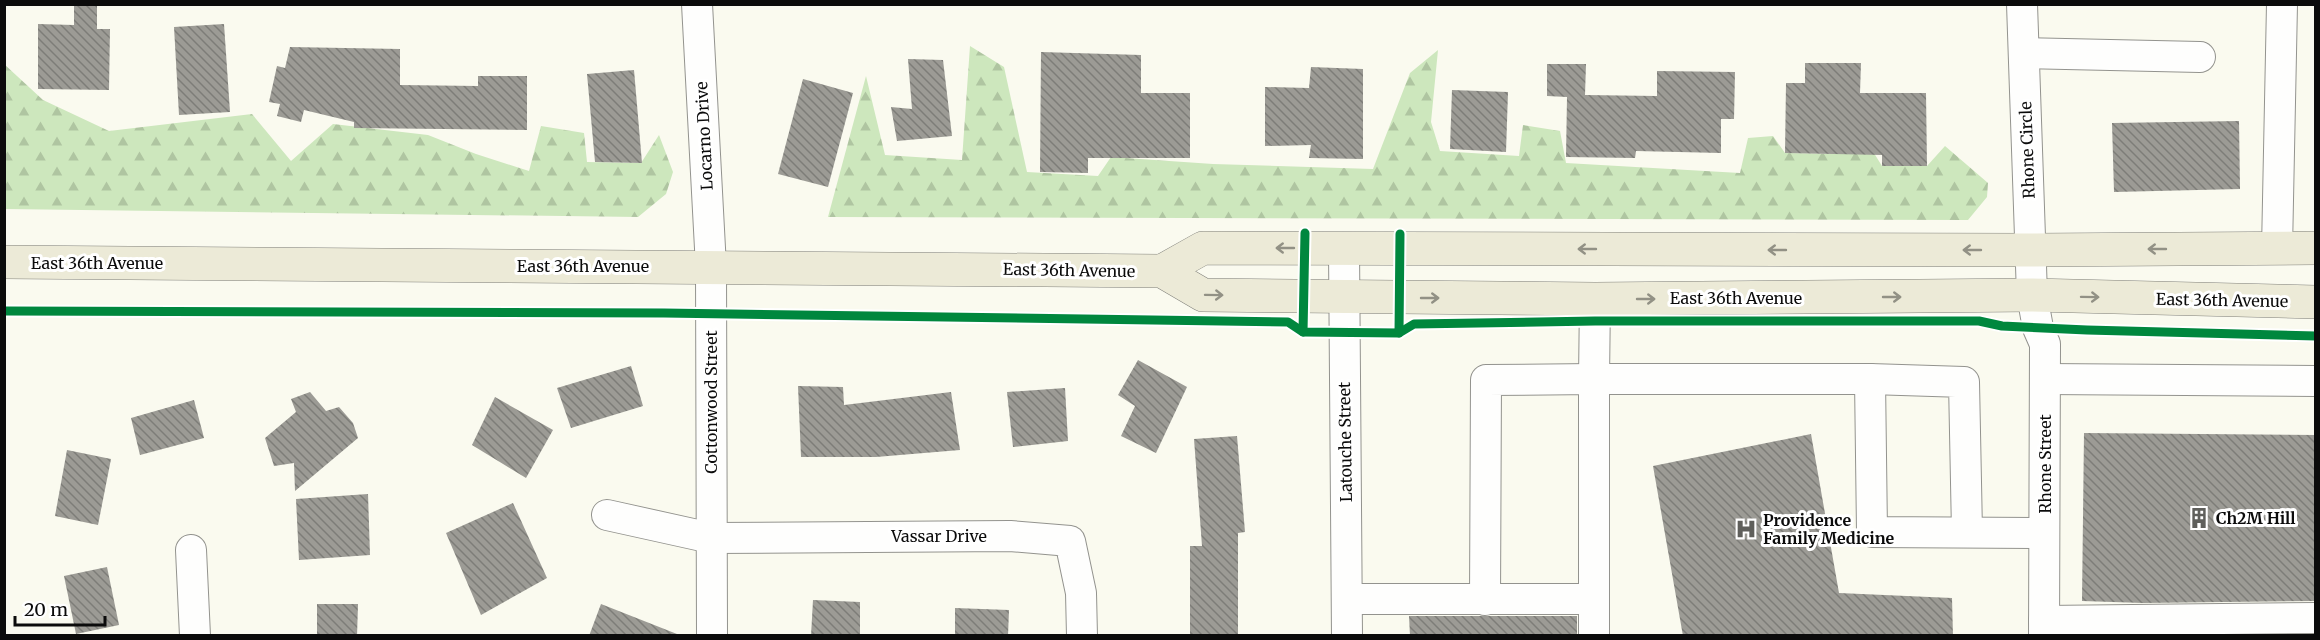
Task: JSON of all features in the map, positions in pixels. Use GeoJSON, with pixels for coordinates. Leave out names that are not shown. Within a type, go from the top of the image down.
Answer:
{"type":"FeatureCollection","features":[{"type":"Feature","properties":{"kind":"main road","name":"East 36th Avenue"},"geometry":{"type":"LineString","coordinates":[[4,262],[1162,271],[1203,248],[2031,250],[2316,248]]}},
{"type":"Feature","properties":{"kind":"main road","name":"East 36th Avenue"},"geometry":{"type":"LineString","coordinates":[[1162,271],[1203,295],[1595,299],[2032,296],[2316,302]]}},
{"type":"Feature","properties":{"kind":"street","name":"Locarno Drive"},"geometry":{"type":"LineString","coordinates":[[697,4],[711,267]]}},
{"type":"Feature","properties":{"kind":"street","name":"Rhone Circle"},"geometry":{"type":"LineString","coordinates":[[2022,4],[2032,296]]}},
{"type":"Feature","properties":{"kind":"street"},"geometry":{"type":"LineString","coordinates":[[2277,249],[2282,4]]}},
{"type":"Feature","properties":{"kind":"street"},"geometry":{"type":"LineString","coordinates":[[2024,53],[2200,57]]}},
{"type":"Feature","properties":{"kind":"street","name":"Latouche Street"},"geometry":{"type":"LineString","coordinates":[[1344,249],[1347,636]]}},
{"type":"Feature","properties":{"kind":"street","name":"Cottonwood Street"},"geometry":{"type":"LineString","coordinates":[[711,267],[712,636]]}},
{"type":"Feature","properties":{"kind":"street","name":"Rhone Street"},"geometry":{"type":"LineString","coordinates":[[2032,296],[2038,328],[2045,344],[2044,628]]}},
{"type":"Feature","properties":{"kind":"street"},"geometry":{"type":"LineString","coordinates":[[1594,636],[1595,299]]}},
{"type":"Feature","properties":{"kind":"street"},"geometry":{"type":"LineString","coordinates":[[2045,378],[2316,381]]}},
{"type":"Feature","properties":{"kind":"street"},"geometry":{"type":"LineString","coordinates":[[1485,600],[1486,380],[1870,379],[1964,381],[1967,532]]}},
{"type":"Feature","properties":{"kind":"street"},"geometry":{"type":"LineString","coordinates":[[1870,379],[1872,531],[2044,532]]}},
{"type":"Feature","properties":{"kind":"street"},"geometry":{"type":"LineString","coordinates":[[607,515],[711,538]]}},
{"type":"Feature","properties":{"kind":"street","name":"Vassar Drive"},"geometry":{"type":"LineString","coordinates":[[711,538],[1010,536],[1070,541],[1081,593],[1082,636]]}},
{"type":"Feature","properties":{"kind":"street"},"geometry":{"type":"LineString","coordinates":[[191,550],[195,636]]}},
{"type":"Feature","properties":{"kind":"street"},"geometry":{"type":"LineString","coordinates":[[1347,599],[1594,599]]}},
{"type":"Feature","properties":{"kind":"street"},"geometry":{"type":"LineString","coordinates":[[2044,628],[2316,618]]}},
{"type":"Feature","properties":{"kind":"green space"},"geometry":{"type":"Polygon","coordinates":[[[970,46],[1004,67],[1027,172],[1098,176],[1111,157],[1213,164],[1373,169],[1410,73],[1438,50],[1431,122],[1440,151],[1519,156],[1523,125],[1560,131],[1566,163],[1740,173],[1748,138],[1773,136],[1785,153],[1840,154],[1859,129],[1882,166],[1927,166],[1945,146],[1988,183],[1987,197],[1968,220],[828,217],[866,76],[885,155],[962,160],[970,46]]]}},
{"type":"Feature","properties":{"kind":"green space"},"geometry":{"type":"Polygon","coordinates":[[[4,64],[43,100],[109,131],[252,114],[291,161],[333,124],[428,135],[529,171],[541,126],[584,133],[587,162],[641,163],[659,135],[673,172],[666,194],[638,217],[5,209],[4,64]]]}},
{"type":"Feature","properties":{"kind":"building"},"geometry":{"type":"Polygon","coordinates":[[[74,4],[97,4],[97,29],[110,29],[109,90],[38,89],[38,24],[74,25],[74,4]]]}},
{"type":"Feature","properties":{"kind":"building"},"geometry":{"type":"Polygon","coordinates":[[[224,24],[230,112],[179,115],[174,27],[224,24]]]}},
{"type":"Feature","properties":{"kind":"building"},"geometry":{"type":"Polygon","coordinates":[[[290,47],[400,49],[400,85],[478,86],[478,76],[527,76],[527,130],[354,128],[354,122],[304,110],[301,122],[277,116],[280,104],[269,102],[277,66],[285,68],[290,47]]]}},
{"type":"Feature","properties":{"kind":"building"},"geometry":{"type":"Polygon","coordinates":[[[1041,52],[1141,55],[1141,93],[1190,93],[1190,158],[1088,158],[1088,173],[1040,172],[1041,52]]]}},
{"type":"Feature","properties":{"kind":"building"},"geometry":{"type":"Polygon","coordinates":[[[908,59],[943,60],[952,136],[897,141],[891,107],[912,109],[908,59]]]}},
{"type":"Feature","properties":{"kind":"building"},"geometry":{"type":"Polygon","coordinates":[[[1805,63],[1861,63],[1860,93],[1926,93],[1927,166],[1882,166],[1882,155],[1785,153],[1786,83],[1805,83],[1805,63]]]}},
{"type":"Feature","properties":{"kind":"building"},"geometry":{"type":"Polygon","coordinates":[[[1547,64],[1586,64],[1585,95],[1657,96],[1657,71],[1735,72],[1734,119],[1721,119],[1721,153],[1636,151],[1635,158],[1566,157],[1567,97],[1547,96],[1547,64]]]}},
{"type":"Feature","properties":{"kind":"building"},"geometry":{"type":"Polygon","coordinates":[[[1311,67],[1363,69],[1363,159],[1309,158],[1311,145],[1265,146],[1265,87],[1309,88],[1311,67]]]}},
{"type":"Feature","properties":{"kind":"building"},"geometry":{"type":"Polygon","coordinates":[[[634,70],[642,163],[595,162],[587,74],[634,70]]]}},
{"type":"Feature","properties":{"kind":"building"},"geometry":{"type":"Polygon","coordinates":[[[803,79],[853,93],[828,187],[778,174],[803,79]]]}},
{"type":"Feature","properties":{"kind":"building"},"geometry":{"type":"Polygon","coordinates":[[[1452,90],[1508,92],[1506,152],[1450,149],[1452,90]]]}},
{"type":"Feature","properties":{"kind":"building"},"geometry":{"type":"Polygon","coordinates":[[[2239,121],[2240,189],[2114,192],[2112,123],[2239,121]]]}},
{"type":"Feature","properties":{"kind":"building"},"geometry":{"type":"Polygon","coordinates":[[[1138,360],[1187,387],[1156,453],[1121,436],[1135,406],[1118,395],[1138,360]]]}},
{"type":"Feature","properties":{"kind":"building"},"geometry":{"type":"Polygon","coordinates":[[[631,366],[643,406],[571,428],[557,388],[631,366]]]}},
{"type":"Feature","properties":{"kind":"building"},"geometry":{"type":"Polygon","coordinates":[[[798,386],[843,387],[844,405],[951,392],[960,450],[876,457],[801,457],[798,386]]]}},
{"type":"Feature","properties":{"kind":"building"},"geometry":{"type":"Polygon","coordinates":[[[1065,388],[1068,441],[1013,447],[1007,392],[1065,388]]]}},
{"type":"Feature","properties":{"kind":"building"},"geometry":{"type":"Polygon","coordinates":[[[310,392],[326,411],[339,407],[353,423],[358,438],[295,491],[294,463],[274,466],[265,438],[296,412],[291,399],[310,392]]]}},
{"type":"Feature","properties":{"kind":"building"},"geometry":{"type":"Polygon","coordinates":[[[495,397],[553,430],[526,478],[472,445],[495,397]]]}},
{"type":"Feature","properties":{"kind":"building"},"geometry":{"type":"Polygon","coordinates":[[[194,400],[204,438],[140,455],[131,418],[194,400]]]}},
{"type":"Feature","properties":{"kind":"building","name":"Ch2M Hill"},"geometry":{"type":"Polygon","coordinates":[[[2084,433],[2316,435],[2316,601],[2143,603],[2082,601],[2084,433]]]}},
{"type":"Feature","properties":{"kind":"building","name":"Providence Family Medicine"},"geometry":{"type":"Polygon","coordinates":[[[1811,434],[1839,593],[1952,598],[1953,636],[1683,636],[1653,466],[1811,434]]]}},
{"type":"Feature","properties":{"kind":"building"},"geometry":{"type":"Polygon","coordinates":[[[1237,436],[1245,532],[1238,533],[1238,636],[1190,636],[1190,546],[1202,546],[1194,439],[1237,436]]]}},
{"type":"Feature","properties":{"kind":"building"},"geometry":{"type":"Polygon","coordinates":[[[67,450],[111,459],[98,525],[55,516],[67,450]]]}},
{"type":"Feature","properties":{"kind":"building"},"geometry":{"type":"Polygon","coordinates":[[[368,494],[370,555],[299,560],[296,499],[368,494]]]}},
{"type":"Feature","properties":{"kind":"building"},"geometry":{"type":"Polygon","coordinates":[[[513,503],[547,578],[481,615],[446,533],[513,503]]]}},
{"type":"Feature","properties":{"kind":"building"},"geometry":{"type":"Polygon","coordinates":[[[107,567],[119,625],[76,634],[64,576],[107,567]]]}},
{"type":"Feature","properties":{"kind":"building"},"geometry":{"type":"Polygon","coordinates":[[[813,600],[860,602],[860,636],[811,636],[813,600]]]}},
{"type":"Feature","properties":{"kind":"building"},"geometry":{"type":"Polygon","coordinates":[[[317,604],[358,604],[357,636],[317,636],[317,604]]]}},
{"type":"Feature","properties":{"kind":"building"},"geometry":{"type":"Polygon","coordinates":[[[601,604],[677,634],[677,636],[589,636],[601,604]]]}},
{"type":"Feature","properties":{"kind":"building"},"geometry":{"type":"Polygon","coordinates":[[[955,608],[1009,610],[1008,636],[955,636],[955,608]]]}},
{"type":"Feature","properties":{"kind":"building"},"geometry":{"type":"Polygon","coordinates":[[[1409,616],[1577,616],[1577,636],[1410,636],[1409,616]]]}},
{"type":"Feature","properties":{"kind":"cycle path"},"geometry":{"type":"LineString","coordinates":[[1305,233],[1303,332],[1399,333],[1400,234]]}},
{"type":"Feature","properties":{"kind":"cycle path"},"geometry":{"type":"LineString","coordinates":[[4,311],[664,313],[1288,322],[1303,332]]}},
{"type":"Feature","properties":{"kind":"cycle path"},"geometry":{"type":"LineString","coordinates":[[1399,333],[1414,324],[1595,321],[1979,321],[2002,326],[2087,330],[2316,336]]}},
{"type":"Feature","properties":{"kind":"place","name":"Ch2M Hill"},"geometry":{"type":"Point","coordinates":[2199,518]}},
{"type":"Feature","properties":{"kind":"place","name":"Providence Family Medicine"},"geometry":{"type":"Point","coordinates":[1746,529]}}]}
